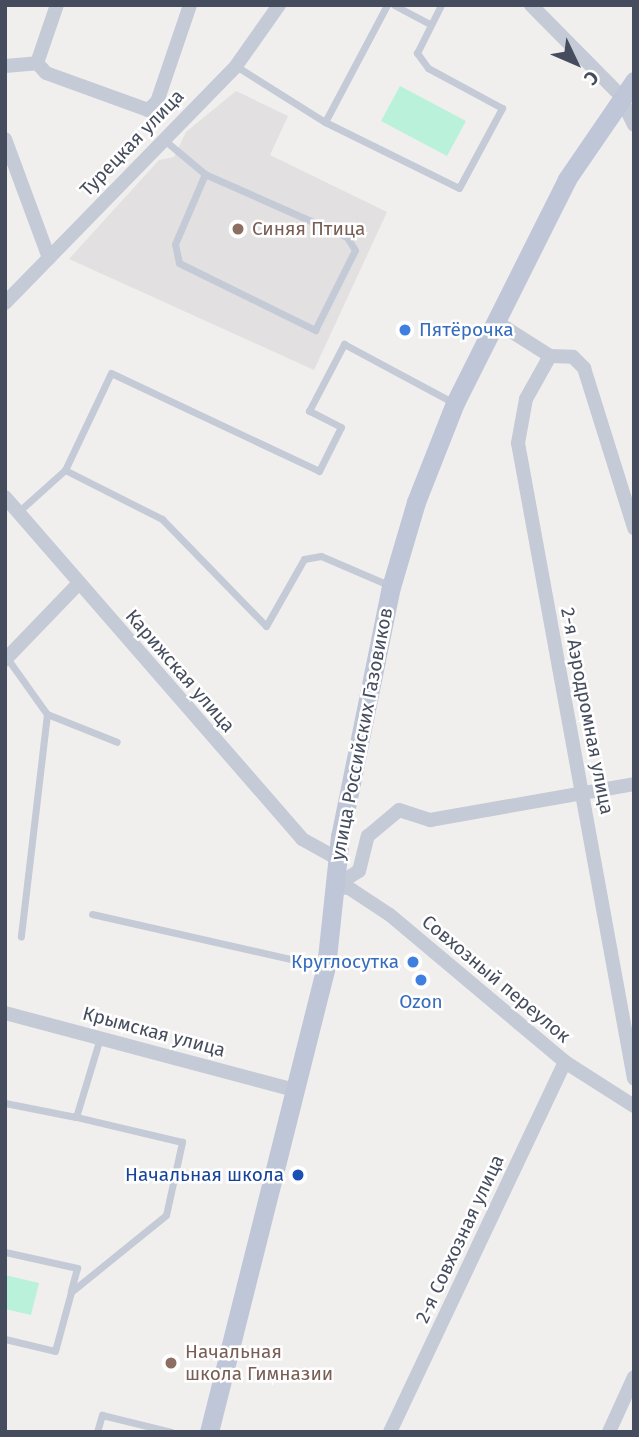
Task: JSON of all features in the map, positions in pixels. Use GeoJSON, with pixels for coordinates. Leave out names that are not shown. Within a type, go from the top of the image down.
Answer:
{"type":"FeatureCollection","features":[{"type":"Feature","properties":{"kind":"main road","name":"улица Российских Газовиков"},"geometry":{"type":"LineString","coordinates":[[209,1432],[326,967],[336,858],[391,587],[455,403],[495,321],[619,94],[634,81]]}},
{"type":"Feature","properties":{"kind":"street"},"geometry":{"type":"LineString","coordinates":[[37,63],[57,5]]}},
{"type":"Feature","properties":{"kind":"street"},"geometry":{"type":"LineString","coordinates":[[37,63],[46,73],[148,110],[157,102],[190,5]]}},
{"type":"Feature","properties":{"kind":"street","name":"Турецкая улица"},"geometry":{"type":"LineString","coordinates":[[5,303],[162,138],[236,66],[279,5]]}},
{"type":"Feature","properties":{"kind":"street"},"geometry":{"type":"LineString","coordinates":[[531,5],[619,94],[634,125]]}},
{"type":"Feature","properties":{"kind":"street"},"geometry":{"type":"LineString","coordinates":[[5,66],[37,63]]}},
{"type":"Feature","properties":{"kind":"street"},"geometry":{"type":"LineString","coordinates":[[5,139],[49,258]]}},
{"type":"Feature","properties":{"kind":"street"},"geometry":{"type":"LineString","coordinates":[[495,321],[516,328],[550,356],[573,357],[584,368],[634,528]]}},
{"type":"Feature","properties":{"kind":"street","name":"2-я Аэродромная улица"},"geometry":{"type":"LineString","coordinates":[[550,356],[526,399],[518,443],[634,1079]]}},
{"type":"Feature","properties":{"kind":"street","name":"Карижская улица"},"geometry":{"type":"LineString","coordinates":[[5,498],[16,515],[79,583],[302,839],[336,858]]}},
{"type":"Feature","properties":{"kind":"street"},"geometry":{"type":"LineString","coordinates":[[6,659],[79,583]]}},
{"type":"Feature","properties":{"kind":"street"},"geometry":{"type":"LineString","coordinates":[[334,887],[359,871],[369,836],[399,810],[430,820],[634,783]]}},
{"type":"Feature","properties":{"kind":"street","name":"Совхозный переулок"},"geometry":{"type":"LineString","coordinates":[[334,887],[349,888],[390,915],[565,1062],[634,1106]]}},
{"type":"Feature","properties":{"kind":"street","name":"Крымская улица"},"geometry":{"type":"LineString","coordinates":[[5,1013],[294,1090]]}},
{"type":"Feature","properties":{"kind":"street","name":"2-я Совхозная улица"},"geometry":{"type":"LineString","coordinates":[[390,1432],[565,1062]]}},
{"type":"Feature","properties":{"kind":"street"},"geometry":{"type":"LineString","coordinates":[[609,1432],[634,1377]]}},
{"type":"Feature","properties":{"kind":"lane"},"geometry":{"type":"LineString","coordinates":[[325,122],[387,5]]}},
{"type":"Feature","properties":{"kind":"lane"},"geometry":{"type":"LineString","coordinates":[[394,5],[429,24]]}},
{"type":"Feature","properties":{"kind":"lane"},"geometry":{"type":"LineString","coordinates":[[236,66],[325,122],[459,188],[502,108],[428,68],[417,53],[429,24],[441,5]]}},
{"type":"Feature","properties":{"kind":"lane"},"geometry":{"type":"LineString","coordinates":[[162,138],[205,174],[347,237],[355,250],[315,330],[179,263],[175,244],[205,174]]}},
{"type":"Feature","properties":{"kind":"lane"},"geometry":{"type":"LineString","coordinates":[[16,515],[65,470],[111,373],[319,471],[341,427],[309,411],[344,344],[455,403]]}},
{"type":"Feature","properties":{"kind":"lane"},"geometry":{"type":"LineString","coordinates":[[65,470],[162,519],[266,625],[304,559],[321,556],[391,587]]}},
{"type":"Feature","properties":{"kind":"lane"},"geometry":{"type":"LineString","coordinates":[[6,659],[47,714],[117,742]]}},
{"type":"Feature","properties":{"kind":"lane"},"geometry":{"type":"LineString","coordinates":[[21,936],[47,714]]}},
{"type":"Feature","properties":{"kind":"lane"},"geometry":{"type":"LineString","coordinates":[[92,914],[326,967]]}},
{"type":"Feature","properties":{"kind":"lane"},"geometry":{"type":"LineString","coordinates":[[76,1117],[100,1038]]}},
{"type":"Feature","properties":{"kind":"lane"},"geometry":{"type":"LineString","coordinates":[[5,1103],[182,1142],[166,1215],[71,1292]]}},
{"type":"Feature","properties":{"kind":"lane"},"geometry":{"type":"LineString","coordinates":[[5,1252],[78,1269],[55,1351],[5,1339]]}},
{"type":"Feature","properties":{"kind":"lane"},"geometry":{"type":"LineString","coordinates":[[97,1432],[102,1415],[171,1432]]}},
{"type":"Feature","properties":{"kind":"shaded area","name":"Синяя Птица"},"geometry":{"type":"Polygon","coordinates":[[[236,91],[288,116],[270,155],[387,212],[314,370],[69,259],[159,160],[174,157],[186,132],[236,91]]]}},
{"type":"Feature","properties":{"kind":"green space"},"geometry":{"type":"Polygon","coordinates":[[[400,86],[466,121],[447,156],[381,121],[400,86]]]}},
{"type":"Feature","properties":{"kind":"green space"},"geometry":{"type":"Polygon","coordinates":[[[5,1275],[39,1283],[31,1315],[5,1309],[5,1275]]]}},
{"type":"Feature","properties":{"kind":"place","name":"Синяя Птица"},"geometry":{"type":"Point","coordinates":[238,229]}},
{"type":"Feature","properties":{"kind":"place","name":"Пятёрочка"},"geometry":{"type":"Point","coordinates":[405,330]}},
{"type":"Feature","properties":{"kind":"place","name":"Круглосутка"},"geometry":{"type":"Point","coordinates":[413,962]}},
{"type":"Feature","properties":{"kind":"place","name":"Ozon"},"geometry":{"type":"Point","coordinates":[421,980]}},
{"type":"Feature","properties":{"kind":"place","name":"Начальная школа"},"geometry":{"type":"Point","coordinates":[298,1175]}},
{"type":"Feature","properties":{"kind":"place","name":"Начальная школа Гимназии"},"geometry":{"type":"Point","coordinates":[171,1363]}}]}
